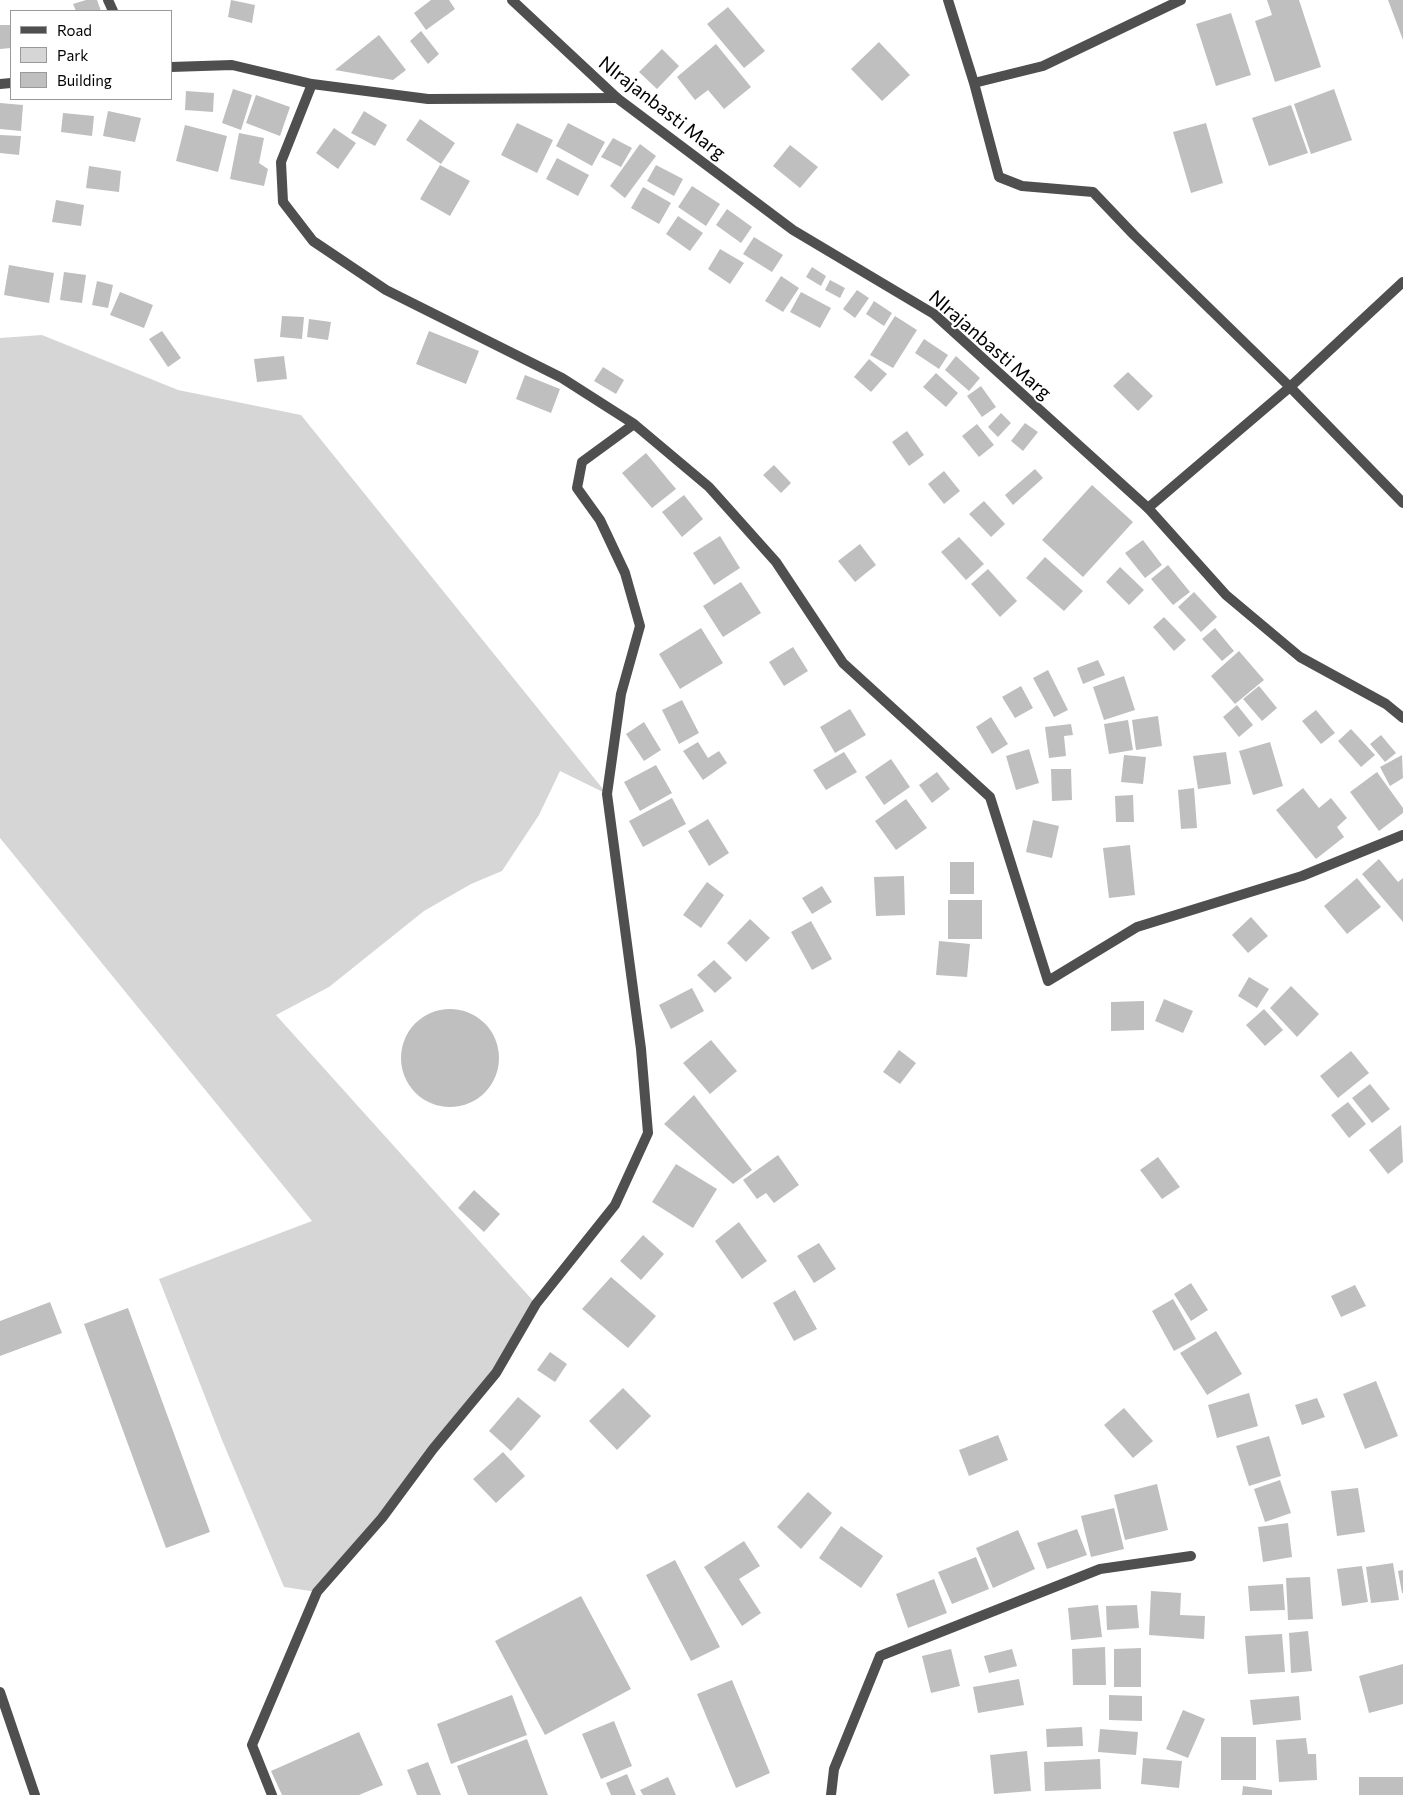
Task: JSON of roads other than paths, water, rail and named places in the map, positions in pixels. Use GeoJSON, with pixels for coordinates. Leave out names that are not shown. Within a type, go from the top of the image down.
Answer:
{"type":"FeatureCollection","features":[{"type":"Feature","properties":{"kind":"street","name":"NIrajanbasti Marg"},"geometry":{"type":"LineString","coordinates":[[512,0],[617,98],[793,230],[934,314],[1148,508],[1226,595],[1300,657],[1386,704],[1403,718]]}},
{"type":"Feature","properties":{"kind":"street"},"geometry":{"type":"LineString","coordinates":[[948,0],[974,83],[999,177],[1022,186],[1093,192],[1134,235],[1290,387],[1403,503]]}},
{"type":"Feature","properties":{"kind":"street"},"geometry":{"type":"LineString","coordinates":[[974,83],[1043,66],[1181,0]]}},
{"type":"Feature","properties":{"kind":"street"},"geometry":{"type":"LineString","coordinates":[[172,67],[232,65],[312,84],[428,99],[617,98]]}},
{"type":"Feature","properties":{"kind":"street"},"geometry":{"type":"LineString","coordinates":[[312,84],[281,162],[283,202],[313,241],[386,290],[562,378],[634,424],[709,487],[776,562],[842,664],[990,797],[1048,981],[1137,927],[1302,876],[1403,835]]}},
{"type":"Feature","properties":{"kind":"street"},"geometry":{"type":"LineString","coordinates":[[1148,508],[1290,387],[1403,282]]}},
{"type":"Feature","properties":{"kind":"street"},"geometry":{"type":"LineString","coordinates":[[272,1795],[252,1745],[317,1592],[382,1518],[433,1450],[496,1373],[536,1304],[615,1205],[648,1133],[641,1049],[607,794],[621,694],[640,626],[625,573],[600,520],[577,488],[582,462],[634,424]]}},
{"type":"Feature","properties":{"kind":"street"},"geometry":{"type":"LineString","coordinates":[[832,1795],[834,1769],[880,1656],[1100,1569],[1191,1556]]}},
{"type":"Feature","properties":{"kind":"street"},"geometry":{"type":"LineString","coordinates":[[0,1692],[35,1795]]}}]}
